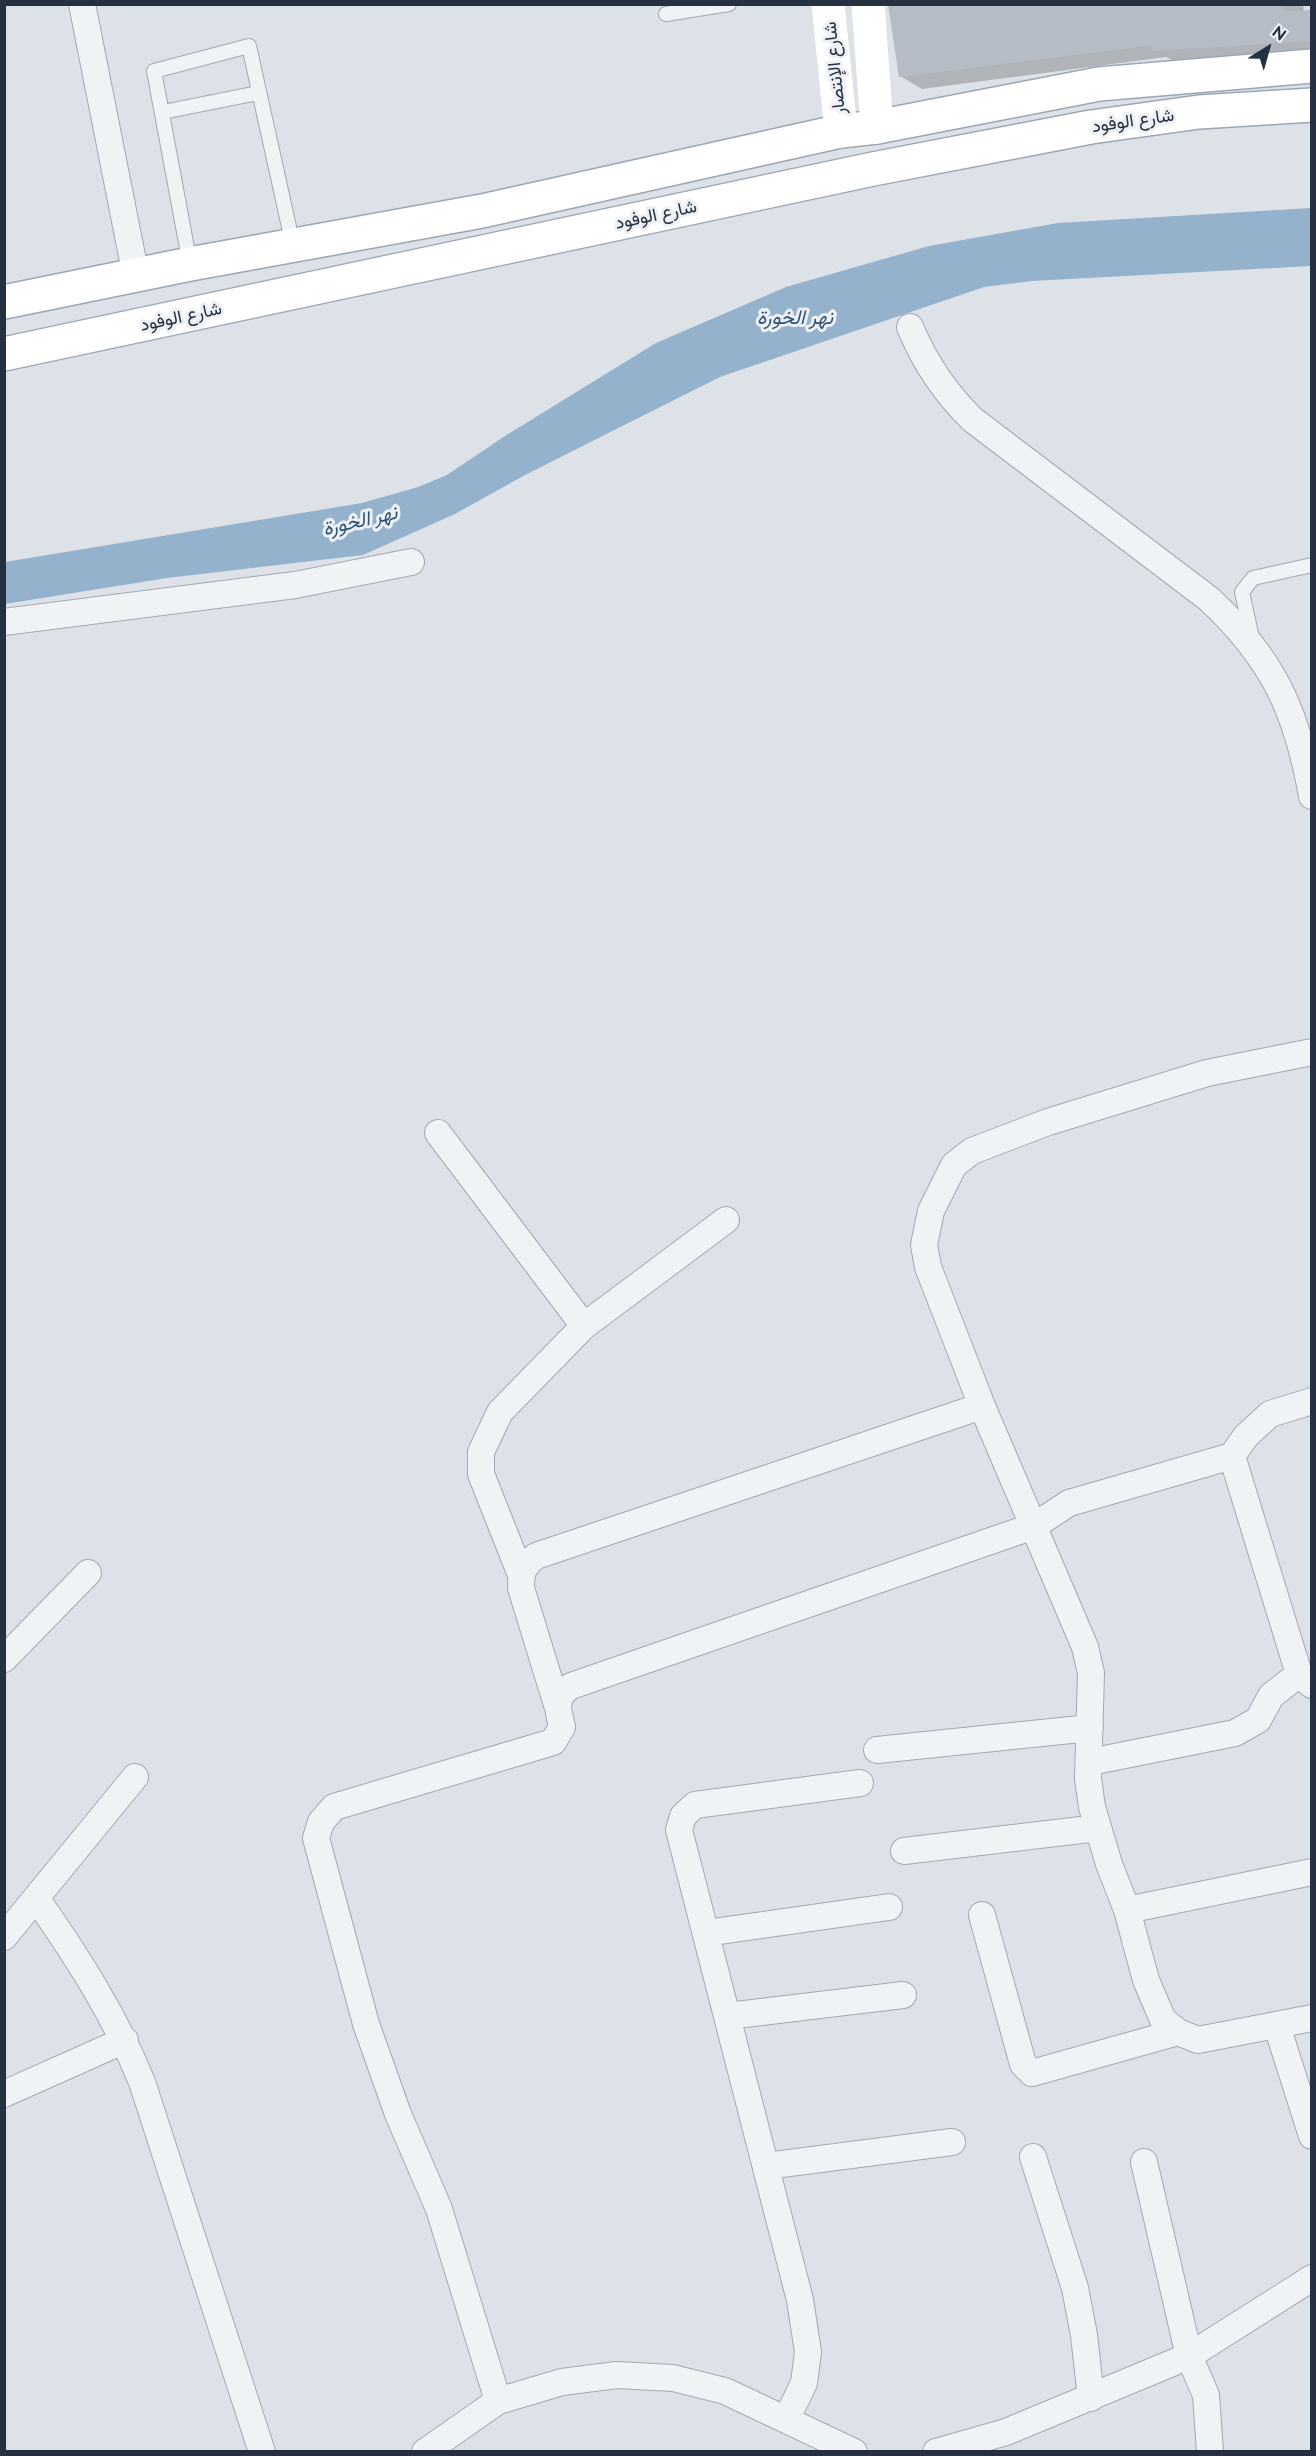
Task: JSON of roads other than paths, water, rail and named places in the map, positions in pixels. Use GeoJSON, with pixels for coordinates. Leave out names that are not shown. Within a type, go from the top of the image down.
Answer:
{"type":"FeatureCollection","features":[{"type":"Feature","properties":{"kind":"main road","name":"شارع الإنتصار"},"geometry":{"type":"LineString","coordinates":[[828,4],[841,130]]}},
{"type":"Feature","properties":{"kind":"main road","name":"شارع الإنتصار"},"geometry":{"type":"LineString","coordinates":[[868,4],[877,126]]}},
{"type":"Feature","properties":{"kind":"main road"},"geometry":{"type":"LineString","coordinates":[[4,302],[190,264],[505,206],[841,130],[877,126],[1099,84],[1311,66]]}},
{"type":"Feature","properties":{"kind":"main road","name":"شارع الوفود"},"geometry":{"type":"LineString","coordinates":[[4,354],[861,171],[1068,131],[1199,112],[1311,105]]}},
{"type":"Feature","properties":{"kind":"street"},"geometry":{"type":"LineString","coordinates":[[82,4],[136,276]]}},
{"type":"Feature","properties":{"kind":"street"},"geometry":{"type":"LineString","coordinates":[[910,327],[929,368],[942,387],[972,420],[1209,599],[1233,621],[1254,646],[1287,701],[1298,731],[1311,796]]}},
{"type":"Feature","properties":{"kind":"street"},"geometry":{"type":"LineString","coordinates":[[4,622],[296,585],[411,562]]}},
{"type":"Feature","properties":{"kind":"street"},"geometry":{"type":"LineString","coordinates":[[1311,1052],[1207,1073],[1048,1122],[972,1151],[954,1165],[931,1211],[924,1245],[928,1267],[982,1406],[1085,1647],[1091,1673],[1088,1779],[1092,1807],[1109,1864],[1127,1910],[1146,1980],[1163,2020],[1178,2032],[1198,2040],[1311,2019]]}},
{"type":"Feature","properties":{"kind":"street"},"geometry":{"type":"LineString","coordinates":[[438,1132],[584,1326]]}},
{"type":"Feature","properties":{"kind":"street"},"geometry":{"type":"LineString","coordinates":[[521,1575],[481,1474],[481,1452],[500,1412],[584,1326],[726,1220]]}},
{"type":"Feature","properties":{"kind":"street"},"geometry":{"type":"LineString","coordinates":[[557,1705],[562,1692],[571,1686],[1034,1526],[1070,1503],[1232,1456],[1246,1436],[1269,1414],[1311,1401]]}},
{"type":"Feature","properties":{"kind":"street"},"geometry":{"type":"LineString","coordinates":[[498,2401],[439,2209],[398,2114],[366,2024],[316,1838],[321,1822],[334,1807],[553,1742],[562,1727],[521,1588],[521,1575],[525,1564],[536,1556],[982,1406]]}},
{"type":"Feature","properties":{"kind":"street"},"geometry":{"type":"LineString","coordinates":[[1090,1762],[1235,1733],[1258,1720],[1271,1696],[1305,1680],[1232,1456]]}},
{"type":"Feature","properties":{"kind":"street"},"geometry":{"type":"LineString","coordinates":[[4,1659],[88,1573]]}},
{"type":"Feature","properties":{"kind":"street"},"geometry":{"type":"LineString","coordinates":[[877,1750],[1089,1728]]}},
{"type":"Feature","properties":{"kind":"street"},"geometry":{"type":"LineString","coordinates":[[4,1936],[135,1777]]}},
{"type":"Feature","properties":{"kind":"street"},"geometry":{"type":"LineString","coordinates":[[787,2418],[804,2383],[808,2352],[800,2300],[679,1830],[683,1816],[694,1805],[860,1783]]}},
{"type":"Feature","properties":{"kind":"street"},"geometry":{"type":"LineString","coordinates":[[904,1851],[1098,1828]]}},
{"type":"Feature","properties":{"kind":"street"},"geometry":{"type":"LineString","coordinates":[[1127,1910],[1311,1872]]}},
{"type":"Feature","properties":{"kind":"street"},"geometry":{"type":"LineString","coordinates":[[36,1898],[76,1955],[125,2040],[142,2082],[262,2451]]}},
{"type":"Feature","properties":{"kind":"street"},"geometry":{"type":"LineString","coordinates":[[706,1933],[889,1907]]}},
{"type":"Feature","properties":{"kind":"street"},"geometry":{"type":"LineString","coordinates":[[982,1916],[1023,2064],[1032,2073],[1178,2032]]}},
{"type":"Feature","properties":{"kind":"street"},"geometry":{"type":"LineString","coordinates":[[728,2016],[903,1995]]}},
{"type":"Feature","properties":{"kind":"street"},"geometry":{"type":"LineString","coordinates":[[1277,2025],[1311,2136]]}},
{"type":"Feature","properties":{"kind":"street"},"geometry":{"type":"LineString","coordinates":[[4,2094],[125,2040]]}},
{"type":"Feature","properties":{"kind":"street"},"geometry":{"type":"LineString","coordinates":[[766,2166],[952,2142]]}},
{"type":"Feature","properties":{"kind":"street"},"geometry":{"type":"LineString","coordinates":[[1033,2157],[1074,2288],[1084,2335],[1091,2398]]}},
{"type":"Feature","properties":{"kind":"street"},"geometry":{"type":"LineString","coordinates":[[1144,2162],[1189,2356],[1206,2395],[1210,2451]]}},
{"type":"Feature","properties":{"kind":"street"},"geometry":{"type":"LineString","coordinates":[[936,2451],[1005,2432],[1189,2356],[1311,2278]]}},
{"type":"Feature","properties":{"kind":"street"},"geometry":{"type":"LineString","coordinates":[[425,2451],[498,2401],[562,2382],[628,2376],[673,2378],[724,2391],[787,2418],[821,2438],[854,2451]]}},
{"type":"Feature","properties":{"kind":"lane"},"geometry":{"type":"LineString","coordinates":[[666,14],[729,4]]}},
{"type":"Feature","properties":{"kind":"lane"},"geometry":{"type":"LineString","coordinates":[[190,264],[154,71],[249,46],[293,245]]}},
{"type":"Feature","properties":{"kind":"lane"},"geometry":{"type":"LineString","coordinates":[[163,112],[258,93]]}},
{"type":"Feature","properties":{"kind":"lane"},"geometry":{"type":"LineString","coordinates":[[1254,646],[1242,592],[1253,578],[1311,565]]}},
{"type":"Feature","properties":{"kind":"water","name":"نهر الخورة"},"geometry":{"type":"Polygon","coordinates":[[[1311,208],[1311,266],[1032,281],[984,287],[720,377],[525,475],[455,514],[363,555],[167,578],[5,604],[5,562],[362,503],[418,487],[447,475],[505,436],[656,343],[786,287],[929,246],[1058,223],[1311,208]]]}}]}
